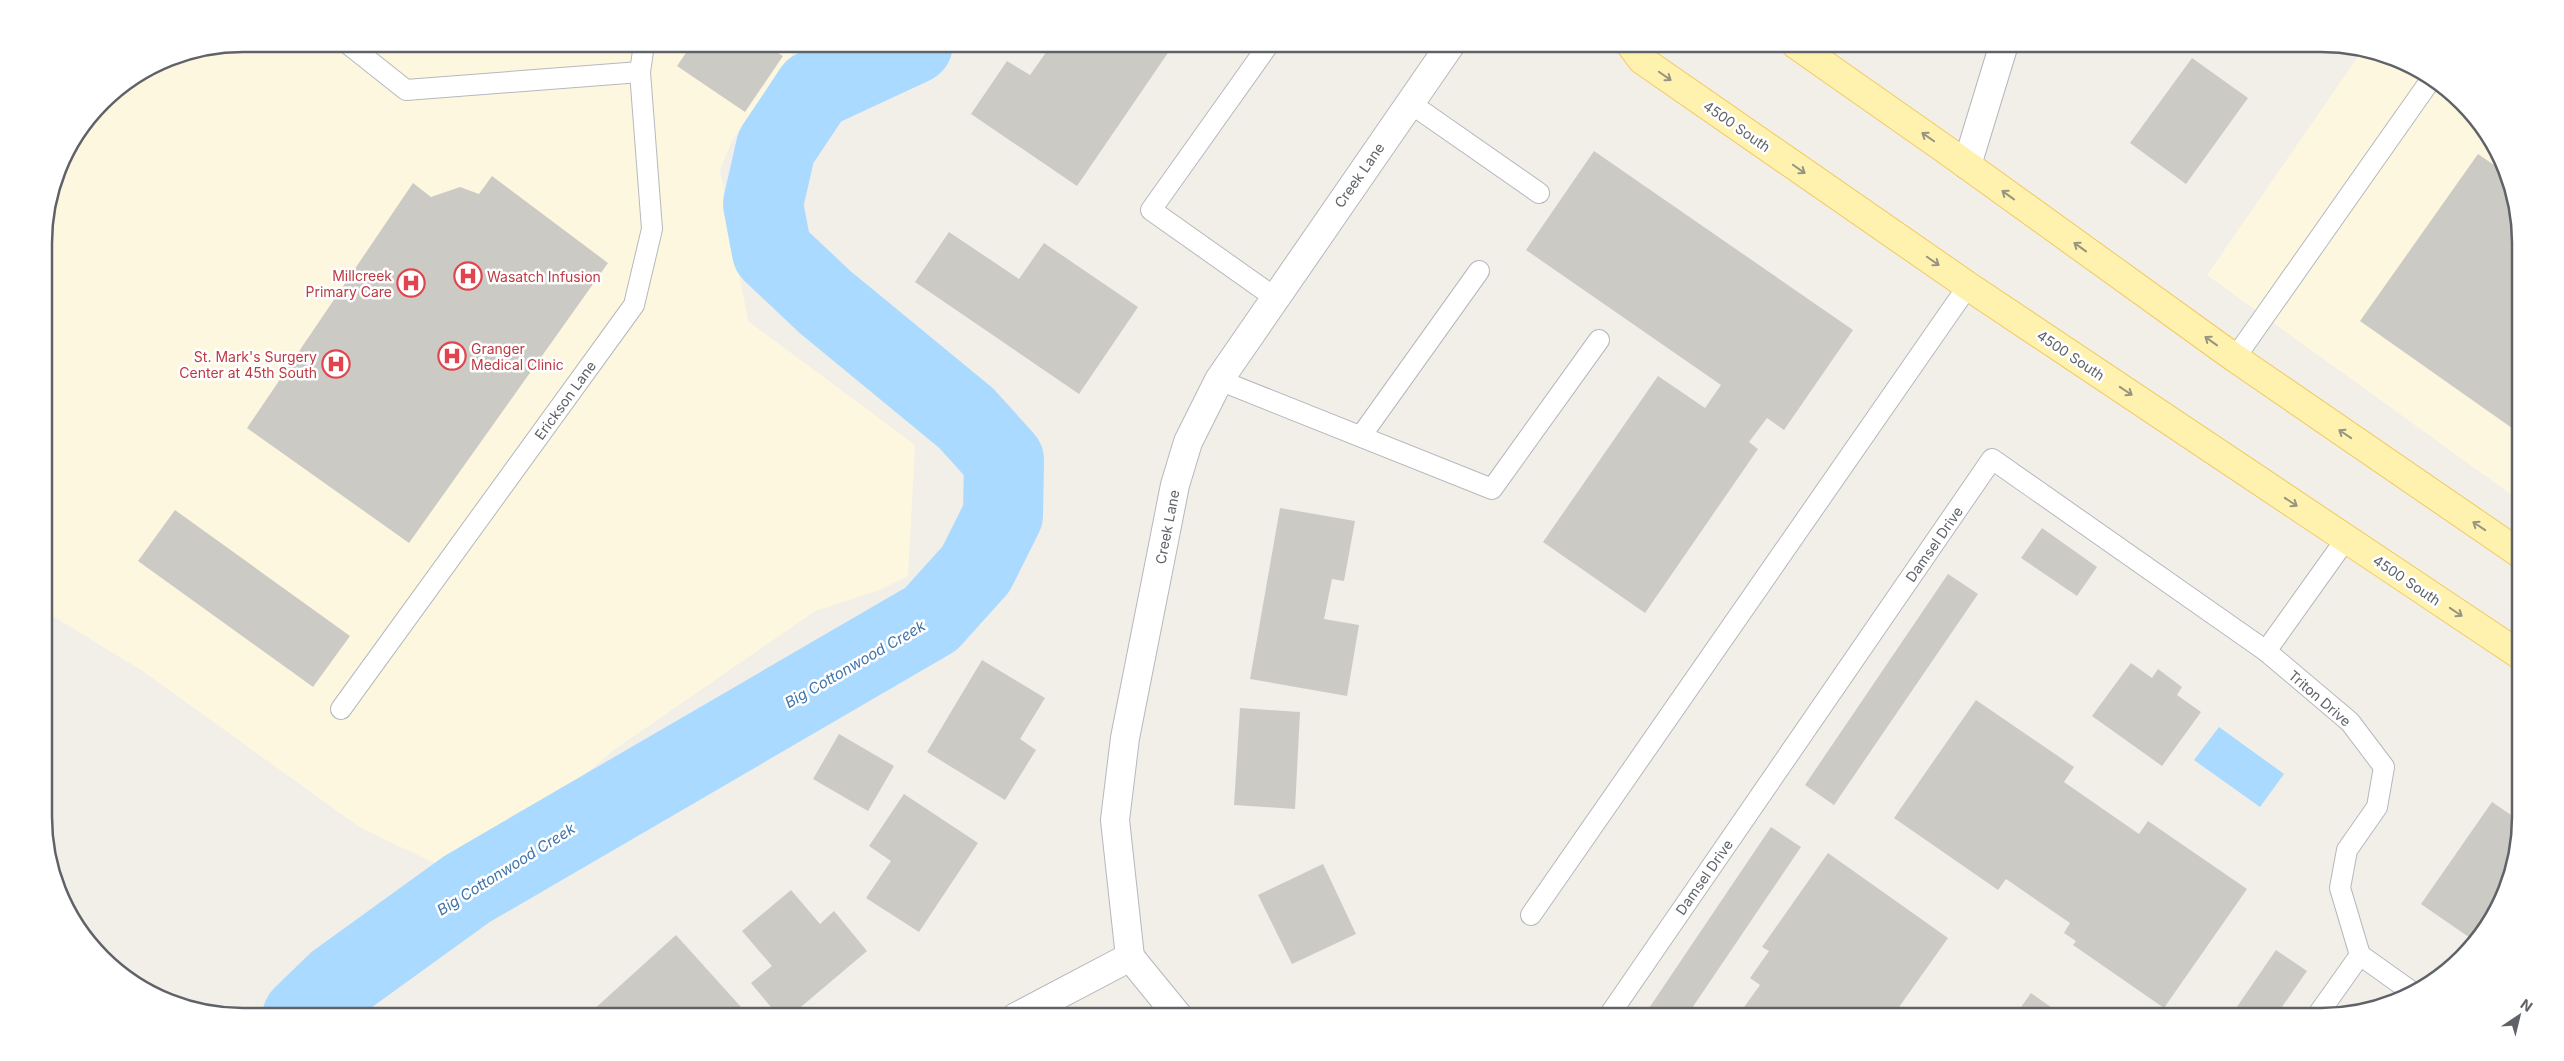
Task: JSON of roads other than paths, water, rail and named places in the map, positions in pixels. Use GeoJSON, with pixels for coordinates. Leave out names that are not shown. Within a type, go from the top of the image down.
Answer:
{"type":"FeatureCollection","features":[{"type":"Feature","properties":{"kind":"main road","name":"4500 South"},"geometry":{"type":"LineString","coordinates":[[1636,52],[1642,60],[1968,286],[2512,650]]}},
{"type":"Feature","properties":{"kind":"main road"},"geometry":{"type":"LineString","coordinates":[[1806,52],[2235,358],[2512,548]]}},
{"type":"Feature","properties":{"kind":"street","name":"Creek Lane"},"geometry":{"type":"LineString","coordinates":[[1130,957],[1115,820],[1125,738],[1175,485],[1188,442],[1219,380],[1274,297],[1445,52]]}},
{"type":"Feature","properties":{"kind":"street"},"geometry":{"type":"LineString","coordinates":[[1967,165],[2002,52]]}},
{"type":"Feature","properties":{"kind":"street"},"geometry":{"type":"LineString","coordinates":[[1033,1008],[1130,957],[1172,1008]]}},
{"type":"Feature","properties":{"kind":"lane"},"geometry":{"type":"LineString","coordinates":[[358,52],[406,90],[640,72]]}},
{"type":"Feature","properties":{"kind":"lane","name":"Erickson Lane"},"geometry":{"type":"LineString","coordinates":[[341,709],[634,305],[652,229],[640,72],[643,52]]}},
{"type":"Feature","properties":{"kind":"lane"},"geometry":{"type":"LineString","coordinates":[[1263,52],[1152,210],[1274,297]]}},
{"type":"Feature","properties":{"kind":"lane"},"geometry":{"type":"LineString","coordinates":[[2235,358],[2427,85]]}},
{"type":"Feature","properties":{"kind":"lane"},"geometry":{"type":"LineString","coordinates":[[1410,103],[1539,193]]}},
{"type":"Feature","properties":{"kind":"lane"},"geometry":{"type":"LineString","coordinates":[[1361,436],[1478,271]]}},
{"type":"Feature","properties":{"kind":"lane"},"geometry":{"type":"LineString","coordinates":[[1531,915],[1968,286]]}},
{"type":"Feature","properties":{"kind":"lane"},"geometry":{"type":"LineString","coordinates":[[1219,380],[1492,489],[1599,340]]}},
{"type":"Feature","properties":{"kind":"lane","name":"Damsel Drive"},"geometry":{"type":"LineString","coordinates":[[1614,1008],[1992,459],[2266,651]]}},
{"type":"Feature","properties":{"kind":"lane"},"geometry":{"type":"LineString","coordinates":[[2266,651],[2346,538]]}},
{"type":"Feature","properties":{"kind":"lane","name":"Triton Drive"},"geometry":{"type":"LineString","coordinates":[[2266,651],[2350,722],[2384,767],[2376,807],[2347,850],[2340,888],[2360,955]]}},
{"type":"Feature","properties":{"kind":"lane"},"geometry":{"type":"LineString","coordinates":[[2322,1008],[2360,955],[2407,988]]}},
{"type":"Feature","properties":{"kind":"water"},"geometry":{"type":"Polygon","coordinates":[[[2219,727],[2284,774],[2260,807],[2194,760],[2219,727]]]}},
{"type":"Feature","properties":{"kind":"waterway","name":"Big Cottonwood Creek"},"geometry":{"type":"LineString","coordinates":[[311,1008],[337,983],[467,889],[931,619],[976,569],[1003,515],[1004,460],[966,418],[825,302],[772,252],[763,204],[776,147],[814,90],[896,52]]}},
{"type":"Feature","properties":{"kind":"place","name":"Wasatch Infusion"},"geometry":{"type":"Point","coordinates":[468,276]}},
{"type":"Feature","properties":{"kind":"place","name":"Millcreek Primary Care"},"geometry":{"type":"Point","coordinates":[411,283]}},
{"type":"Feature","properties":{"kind":"place","name":"Granger Medical Clinic"},"geometry":{"type":"Point","coordinates":[452,356]}},
{"type":"Feature","properties":{"kind":"place","name":"St. Mark's Surgery Center at 45th South"},"geometry":{"type":"Point","coordinates":[336,364]}}]}
